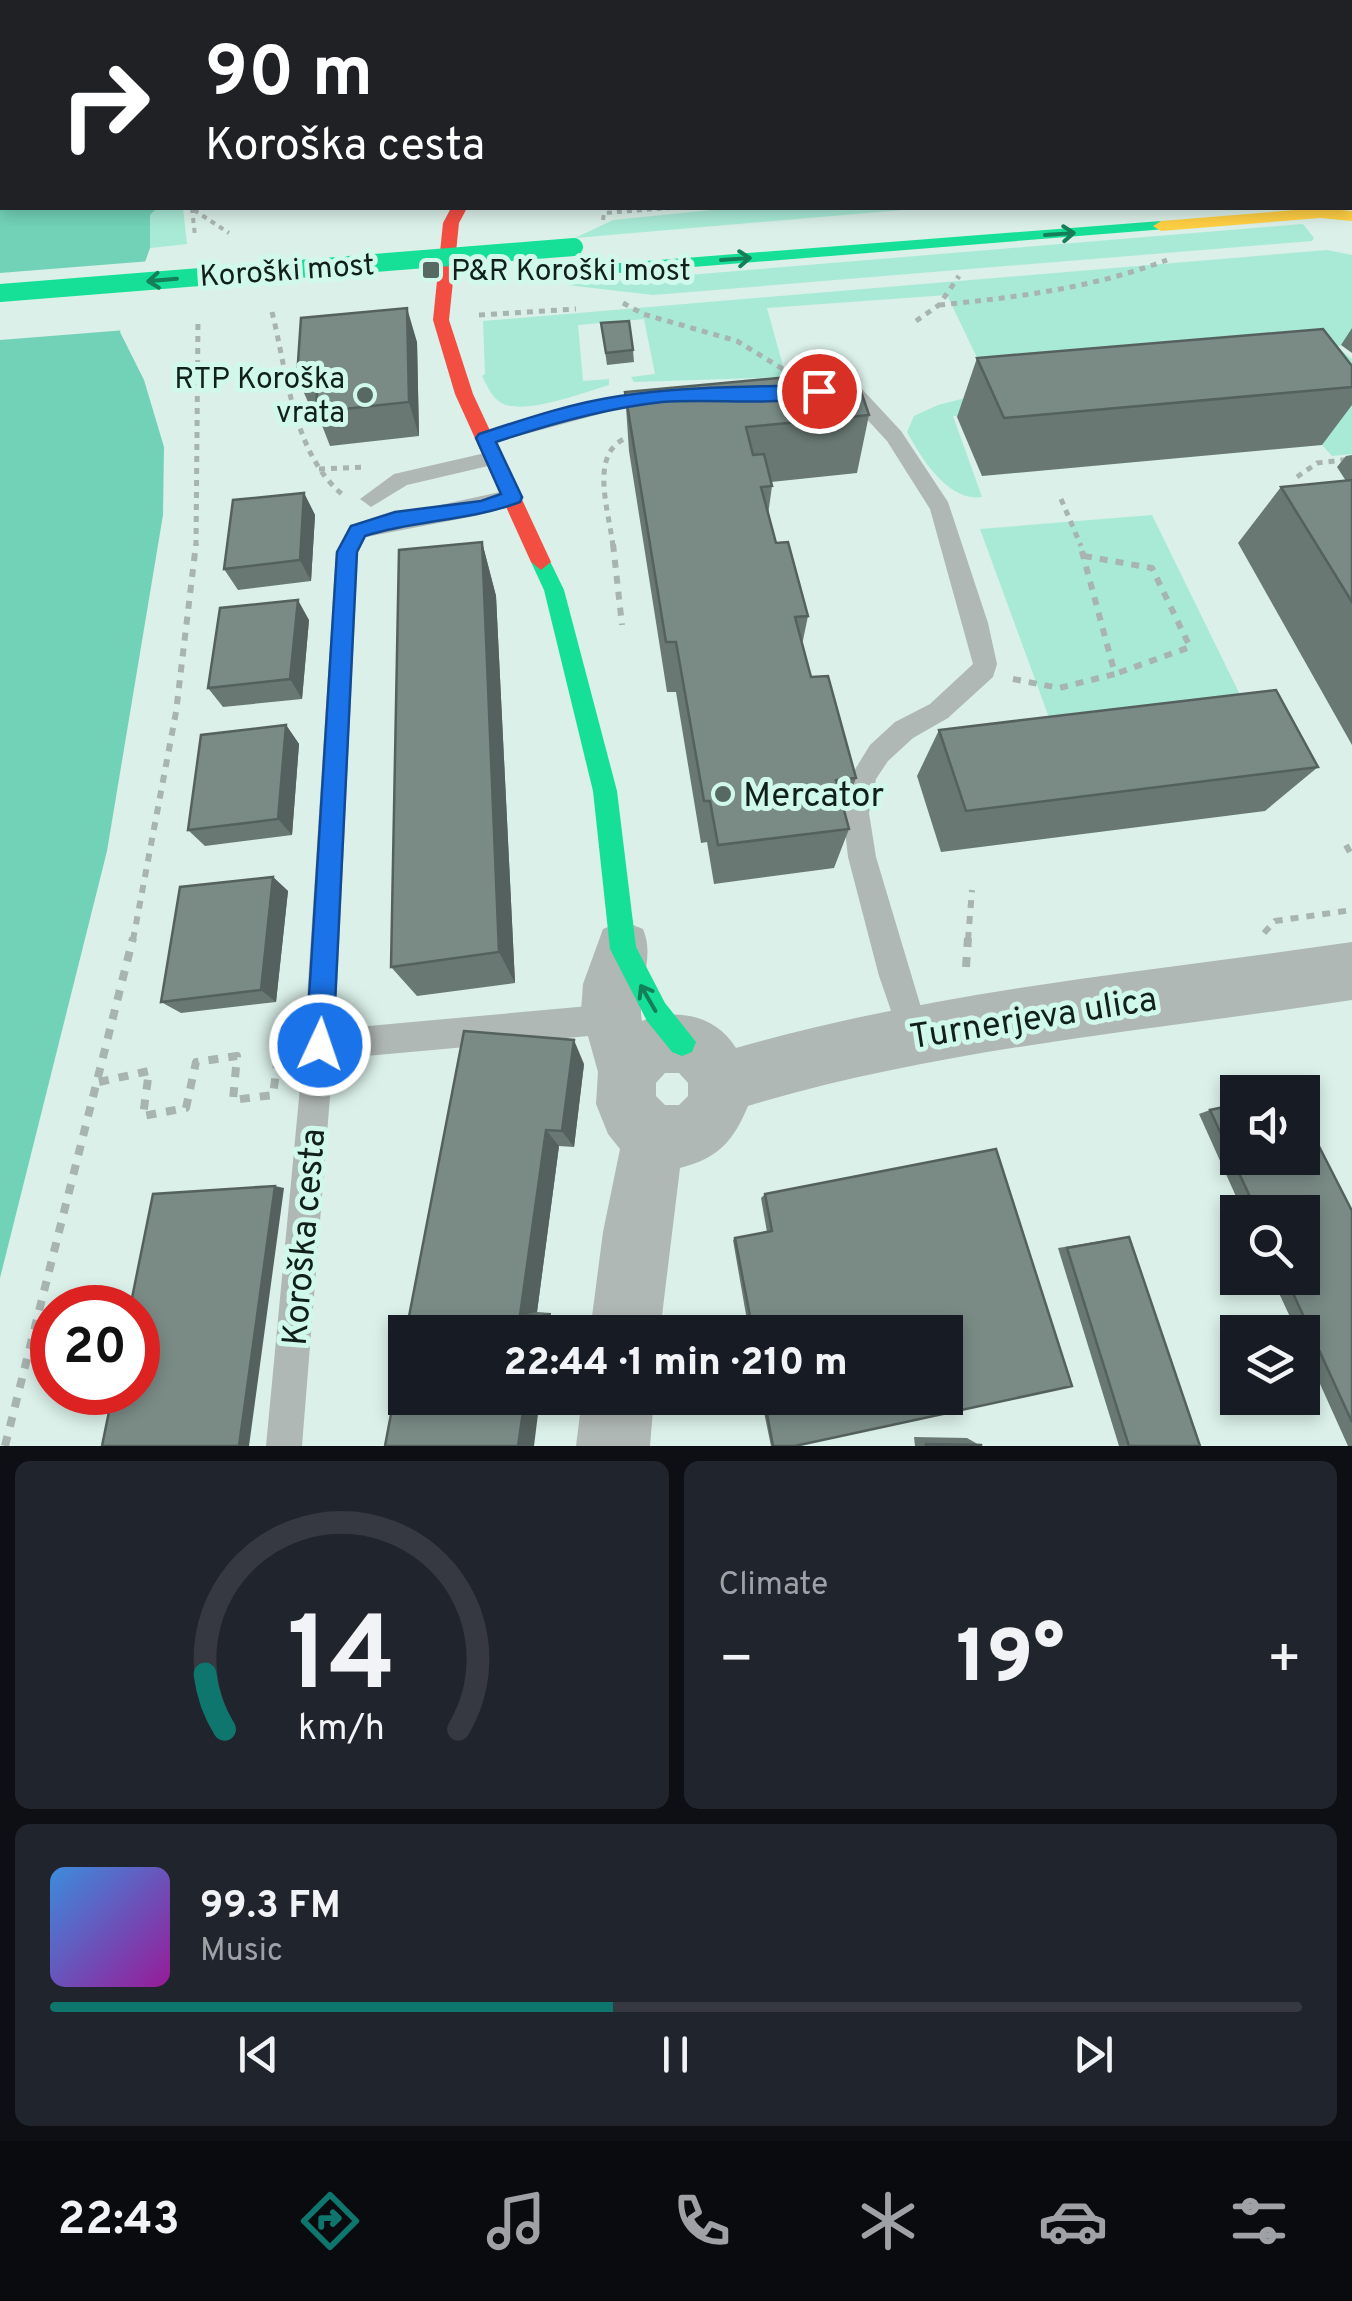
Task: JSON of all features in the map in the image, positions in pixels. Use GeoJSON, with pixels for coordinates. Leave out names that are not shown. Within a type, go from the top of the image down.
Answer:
{"type":"FeatureCollection","features":[{"type":"Feature","properties":{"kind":"main road"},"geometry":{"type":"LineString","coordinates":[[459,210],[451,223],[441,320],[464,394],[554,590],[605,791],[623,949],[656,1012],[700,1063]]}},
{"type":"Feature","properties":{"kind":"main road"},"geometry":{"type":"LineString","coordinates":[[560,272],[1305,214],[1352,216]]}},
{"type":"Feature","properties":{"kind":"main road","name":"Koroški most"},"geometry":{"type":"LineString","coordinates":[[0,292],[587,240]]}},
{"type":"Feature","properties":{"kind":"main road","name":"Koroški most"},"geometry":{"type":"LineString","coordinates":[[428,284],[463,280]]}},
{"type":"Feature","properties":{"kind":"street"},"geometry":{"type":"LineString","coordinates":[[623,949],[609,984],[632,1114],[654,1134],[682,1138],[700,1129],[713,1113],[700,1063]]}},
{"type":"Feature","properties":{"kind":"street","name":"Turnerjeva ulica"},"geometry":{"type":"LineString","coordinates":[[620,1046],[639,1056],[654,1045],[700,1063],[794,1058],[914,1034],[1352,971]]}},
{"type":"Feature","properties":{"kind":"street"},"geometry":{"type":"LineString","coordinates":[[627,1315],[636,1232],[654,1134]]}},
{"type":"Feature","properties":{"kind":"street"},"geometry":{"type":"LineString","coordinates":[[614,1446],[617,1415]]}},
{"type":"Feature","properties":{"kind":"lane"},"geometry":{"type":"LineString","coordinates":[[819,391],[855,394],[894,436],[940,508],[976,623],[984,670],[940,710],[904,730],[879,753],[864,776],[856,813],[862,856],[914,1034]]}},
{"type":"Feature","properties":{"kind":"lane"},"geometry":{"type":"LineString","coordinates":[[361,499],[401,478],[615,403],[680,396]]}},
{"type":"Feature","properties":{"kind":"lane","name":"Koroška cesta"},"geometry":{"type":"LineString","coordinates":[[284,1446],[320,1045],[347,552],[358,531],[376,525],[483,508],[513,497]]}},
{"type":"Feature","properties":{"kind":"lane"},"geometry":{"type":"LineString","coordinates":[[320,1045],[620,1046]]}},
{"type":"Feature","properties":{"kind":"path"},"geometry":{"type":"LineString","coordinates":[[192,210],[195,238]]}},
{"type":"Feature","properties":{"kind":"path"},"geometry":{"type":"LineString","coordinates":[[195,210],[241,240]]}},
{"type":"Feature","properties":{"kind":"path"},"geometry":{"type":"LineString","coordinates":[[587,240],[604,213],[629,210]]}},
{"type":"Feature","properties":{"kind":"path"},"geometry":{"type":"LineString","coordinates":[[939,304],[1016,299],[1081,287],[1156,266],[1168,258]]}},
{"type":"Feature","properties":{"kind":"path"},"geometry":{"type":"LineString","coordinates":[[916,320],[939,304],[959,276]]}},
{"type":"Feature","properties":{"kind":"path"},"geometry":{"type":"LineString","coordinates":[[503,298],[504,314]]}},
{"type":"Feature","properties":{"kind":"path"},"geometry":{"type":"LineString","coordinates":[[627,303],[630,309],[643,314],[737,341],[819,391]]}},
{"type":"Feature","properties":{"kind":"path"},"geometry":{"type":"LineString","coordinates":[[270,304],[308,452],[332,490],[361,499]]}},
{"type":"Feature","properties":{"kind":"path"},"geometry":{"type":"LineString","coordinates":[[478,316],[574,309]]}},
{"type":"Feature","properties":{"kind":"path"},"geometry":{"type":"LineString","coordinates":[[5,1446],[99,1082],[166,778],[192,604],[201,443],[198,310]]}},
{"type":"Feature","properties":{"kind":"path"},"geometry":{"type":"LineString","coordinates":[[622,625],[603,462],[606,449],[614,442],[638,435]]}},
{"type":"Feature","properties":{"kind":"path"},"geometry":{"type":"LineString","coordinates":[[1297,477],[1317,463],[1352,459]]}},
{"type":"Feature","properties":{"kind":"path"},"geometry":{"type":"LineString","coordinates":[[1061,499],[1084,556],[1115,674]]}},
{"type":"Feature","properties":{"kind":"path"},"geometry":{"type":"LineString","coordinates":[[984,670],[1059,688],[1115,674],[1190,647],[1152,568],[1084,556]]}},
{"type":"Feature","properties":{"kind":"path"},"geometry":{"type":"LineString","coordinates":[[1346,845],[1352,856]]}},
{"type":"Feature","properties":{"kind":"path"},"geometry":{"type":"LineString","coordinates":[[966,967],[972,890]]}},
{"type":"Feature","properties":{"kind":"path"},"geometry":{"type":"LineString","coordinates":[[1274,921],[1352,910]]}},
{"type":"Feature","properties":{"kind":"path"},"geometry":{"type":"LineString","coordinates":[[99,1082],[148,1071],[143,1116],[186,1108],[196,1062],[237,1056],[233,1100],[273,1095],[278,1052],[320,1045]]}},
{"type":"Feature","properties":{"kind":"shaded area"},"geometry":{"type":"Polygon","coordinates":[[[0,210],[155,210],[150,215],[150,248],[120,332],[144,380],[164,447],[163,515],[107,851],[0,1278],[0,210]]]}},
{"type":"Feature","properties":{"kind":"shaded area"},"geometry":{"type":"Polygon","coordinates":[[[155,210],[183,210],[187,244],[150,248],[150,215],[155,210]]]}},
{"type":"Feature","properties":{"kind":"shaded area"},"geometry":{"type":"Polygon","coordinates":[[[712,210],[903,210],[575,238],[613,220],[712,210]]]}},
{"type":"Feature","properties":{"kind":"shaded area"},"geometry":{"type":"Polygon","coordinates":[[[1303,224],[1314,238],[1312,241],[653,295],[567,285],[1303,224]]]}},
{"type":"Feature","properties":{"kind":"shaded area"},"geometry":{"type":"Polygon","coordinates":[[[1327,250],[1352,255],[1352,340],[1337,347],[1352,359],[1352,454],[1332,456],[1322,445],[953,416],[982,497],[958,493],[937,476],[907,432],[914,416],[938,405],[993,391],[947,295],[767,308],[786,377],[634,382],[631,377],[655,374],[644,319],[578,325],[583,381],[609,379],[609,385],[522,407],[500,402],[482,376],[483,321],[1327,250]]]}},
{"type":"Feature","properties":{"kind":"shaded area"},"geometry":{"type":"Polygon","coordinates":[[[1152,515],[1245,705],[1051,723],[980,529],[1152,515]]]}},
{"type":"Feature","properties":{"kind":"pier"},"geometry":{"type":"Polygon","coordinates":[[[151,261],[126,330],[0,340],[0,273],[151,261]]]}},
{"type":"Feature","properties":{"kind":"building"},"geometry":{"type":"Polygon","coordinates":[[[407,308],[409,402],[316,412],[318,375],[297,377],[301,318],[407,308]]]}},
{"type":"Feature","properties":{"kind":"building"},"geometry":{"type":"Polygon","coordinates":[[[629,321],[633,350],[606,353],[601,323],[629,321]]]}},
{"type":"Feature","properties":{"kind":"building"},"geometry":{"type":"Polygon","coordinates":[[[1323,329],[1352,366],[1352,387],[1004,418],[977,358],[1323,329]]]}},
{"type":"Feature","properties":{"kind":"building"},"geometry":{"type":"Polygon","coordinates":[[[854,371],[869,415],[746,427],[753,455],[764,454],[772,486],[761,487],[776,543],[788,542],[808,616],[795,617],[811,677],[828,676],[856,778],[836,780],[849,829],[718,845],[710,801],[704,801],[676,642],[666,642],[625,392],[854,371]]]}},
{"type":"Feature","properties":{"kind":"building"},"geometry":{"type":"Polygon","coordinates":[[[1352,480],[1352,602],[1281,487],[1352,480]]]}},
{"type":"Feature","properties":{"kind":"building"},"geometry":{"type":"Polygon","coordinates":[[[304,493],[300,560],[224,569],[233,500],[304,493]]]}},
{"type":"Feature","properties":{"kind":"building"},"geometry":{"type":"Polygon","coordinates":[[[482,542],[499,952],[391,967],[399,550],[482,542]]]}},
{"type":"Feature","properties":{"kind":"building"},"geometry":{"type":"Polygon","coordinates":[[[298,600],[290,679],[208,688],[220,608],[298,600]]]}},
{"type":"Feature","properties":{"kind":"building"},"geometry":{"type":"Polygon","coordinates":[[[1276,690],[1318,767],[966,811],[939,730],[1276,690]]]}},
{"type":"Feature","properties":{"kind":"building"},"geometry":{"type":"Polygon","coordinates":[[[286,725],[278,819],[188,830],[201,735],[286,725]]]}},
{"type":"Feature","properties":{"kind":"building"},"geometry":{"type":"Polygon","coordinates":[[[273,877],[261,990],[161,1002],[180,887],[273,877]]]}},
{"type":"Feature","properties":{"kind":"building"},"geometry":{"type":"Polygon","coordinates":[[[464,1031],[574,1040],[562,1131],[546,1130],[520,1315],[409,1315],[464,1031]]]}},
{"type":"Feature","properties":{"kind":"building"},"geometry":{"type":"Polygon","coordinates":[[[1220,1108],[1220,1132],[1210,1110],[1220,1108]]]}},
{"type":"Feature","properties":{"kind":"building"},"geometry":{"type":"Polygon","coordinates":[[[1320,1148],[1352,1211],[1352,1422],[1320,1352],[1320,1315],[1303,1315],[1294,1295],[1320,1295],[1320,1195],[1249,1195],[1240,1175],[1320,1175],[1320,1148]]]}},
{"type":"Feature","properties":{"kind":"building"},"geometry":{"type":"Polygon","coordinates":[[[996,1149],[1072,1386],[963,1410],[963,1315],[750,1315],[735,1238],[772,1231],[765,1194],[996,1149]]]}},
{"type":"Feature","properties":{"kind":"building"},"geometry":{"type":"Polygon","coordinates":[[[275,1186],[239,1446],[102,1446],[108,1415],[160,1415],[160,1285],[135,1285],[153,1194],[275,1186]]]}},
{"type":"Feature","properties":{"kind":"building"},"geometry":{"type":"Polygon","coordinates":[[[1129,1237],[1200,1446],[1129,1446],[1067,1248],[1129,1237]]]}},
{"type":"Feature","properties":{"kind":"building"},"geometry":{"type":"Polygon","coordinates":[[[391,1415],[523,1415],[518,1446],[385,1446],[391,1415]]]}},
{"type":"Feature","properties":{"kind":"building"},"geometry":{"type":"Polygon","coordinates":[[[767,1415],[938,1415],[795,1446],[773,1446],[767,1415]]]}},
{"type":"Feature","properties":{"kind":"building"},"geometry":{"type":"Polygon","coordinates":[[[981,1445],[981,1446],[926,1446],[981,1445]]]}},
{"type":"Feature","properties":{"kind":"traffic: fast"},"geometry":{"type":"LineString","coordinates":[[569,272],[1161,226]]}},
{"type":"Feature","properties":{"kind":"traffic: fast"},"geometry":{"type":"LineString","coordinates":[[0,293],[574,247]]}},
{"type":"Feature","properties":{"kind":"traffic: fast"},"geometry":{"type":"LineString","coordinates":[[541,562],[554,590],[605,791],[623,949],[656,1012],[682,1042]]}},
{"type":"Feature","properties":{"kind":"traffic: slow"},"geometry":{"type":"LineString","coordinates":[[1161,226],[1320,213],[1352,216]]}},
{"type":"Feature","properties":{"kind":"traffic: jam"},"geometry":{"type":"LineString","coordinates":[[458,210],[451,223],[441,320],[464,394],[541,562]]}},
{"type":"Feature","properties":{"kind":"place","name":"P&R Koroški most"},"geometry":{"type":"Point","coordinates":[431,270]}},
{"type":"Feature","properties":{"kind":"place","name":"RTP Koroška vrata"},"geometry":{"type":"Point","coordinates":[365,395]}},
{"type":"Feature","properties":{"kind":"place","name":"Mercator"},"geometry":{"type":"Point","coordinates":[723,794]}},
{"type":"Feature","properties":{"kind":"route"},"geometry":{"type":"LineString","coordinates":[[320,1045],[347,552],[358,531],[395,519],[483,508],[513,497],[486,438],[536,422],[663,396],[819,391]]}}]}
